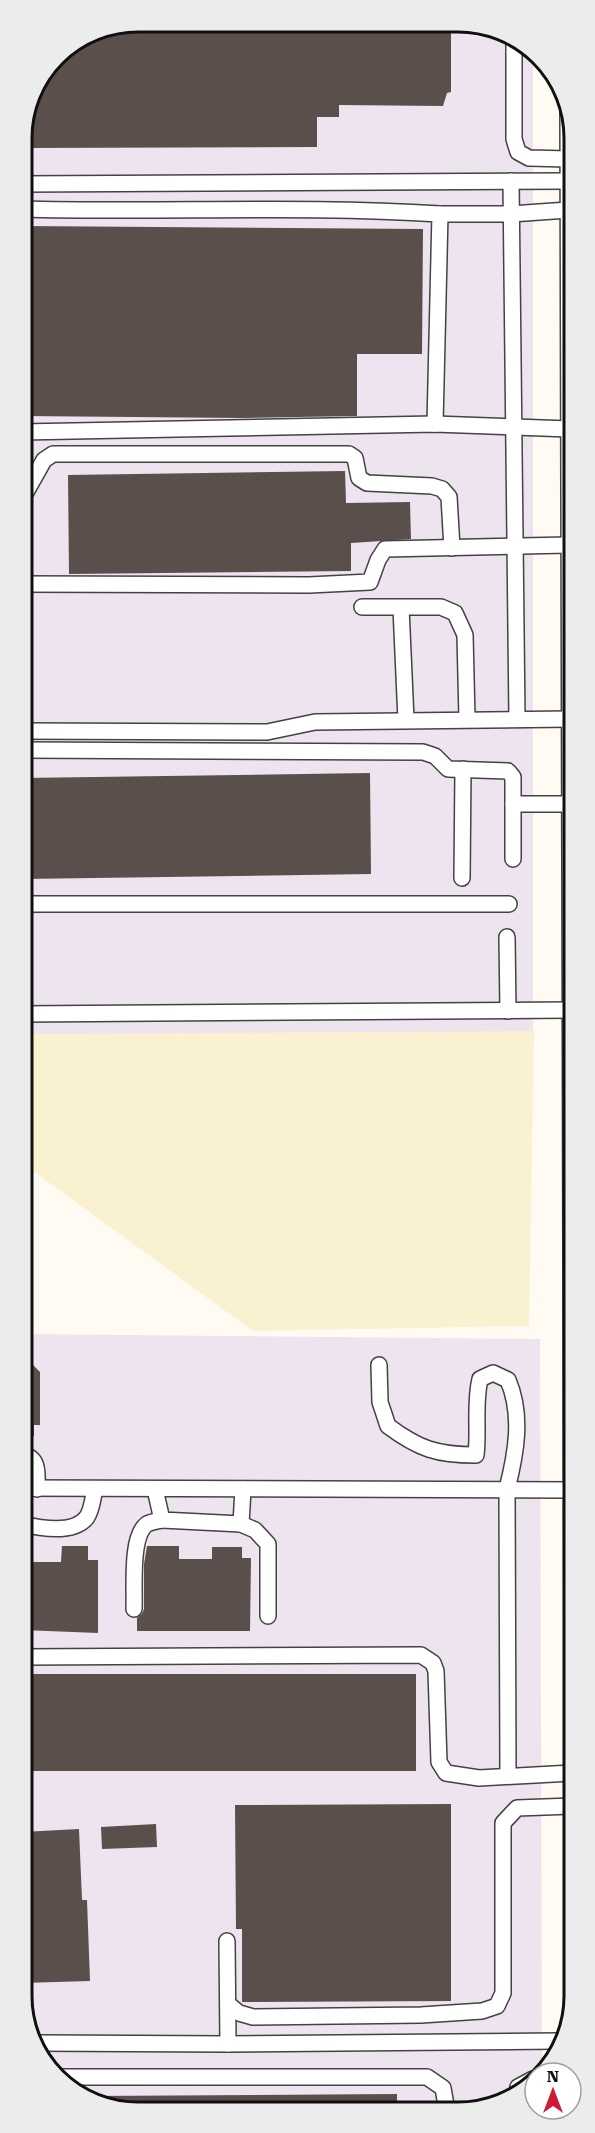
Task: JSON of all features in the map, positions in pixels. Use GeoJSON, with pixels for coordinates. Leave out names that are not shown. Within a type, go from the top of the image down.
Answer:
{"type":"FeatureCollection","features":[{"type":"Feature","properties":{"kind":"street"},"geometry":{"type":"LineString","coordinates":[[514,48],[514,139],[518,152],[529,158],[564,159]]}},
{"type":"Feature","properties":{"kind":"street"},"geometry":{"type":"LineString","coordinates":[[511,181],[517,719]]}},
{"type":"Feature","properties":{"kind":"street"},"geometry":{"type":"LineString","coordinates":[[32,184],[564,181]]}},
{"type":"Feature","properties":{"kind":"street"},"geometry":{"type":"LineString","coordinates":[[32,210],[119,212],[384,210],[440,214],[511,214],[564,210]]}},
{"type":"Feature","properties":{"kind":"street"},"geometry":{"type":"LineString","coordinates":[[435,424],[440,214]]}},
{"type":"Feature","properties":{"kind":"street"},"geometry":{"type":"LineString","coordinates":[[32,432],[435,424],[564,429]]}},
{"type":"Feature","properties":{"kind":"street"},"geometry":{"type":"LineString","coordinates":[[32,481],[44,460],[52,454],[349,454],[355,458],[359,478],[368,483],[432,486],[442,489],[449,497],[452,548]]}},
{"type":"Feature","properties":{"kind":"street"},"geometry":{"type":"LineString","coordinates":[[32,584],[309,585],[370,582],[378,560],[385,549],[564,545]]}},
{"type":"Feature","properties":{"kind":"street"},"geometry":{"type":"LineString","coordinates":[[362,607],[441,607],[455,613],[465,635],[467,719]]}},
{"type":"Feature","properties":{"kind":"street"},"geometry":{"type":"LineString","coordinates":[[401,608],[406,720]]}},
{"type":"Feature","properties":{"kind":"street"},"geometry":{"type":"LineString","coordinates":[[32,730],[267,732],[315,722],[564,719]]}},
{"type":"Feature","properties":{"kind":"street"},"geometry":{"type":"LineString","coordinates":[[32,750],[423,752],[435,756],[446,768],[508,771],[513,777],[513,859]]}},
{"type":"Feature","properties":{"kind":"street"},"geometry":{"type":"LineString","coordinates":[[462,878],[463,769]]}},
{"type":"Feature","properties":{"kind":"street"},"geometry":{"type":"LineString","coordinates":[[513,804],[564,804]]}},
{"type":"Feature","properties":{"kind":"street"},"geometry":{"type":"LineString","coordinates":[[32,904],[509,904]]}},
{"type":"Feature","properties":{"kind":"street"},"geometry":{"type":"LineString","coordinates":[[507,937],[508,1011]]}},
{"type":"Feature","properties":{"kind":"street"},"geometry":{"type":"LineString","coordinates":[[32,1014],[564,1010]]}},
{"type":"Feature","properties":{"kind":"street"},"geometry":{"type":"LineString","coordinates":[[379,1365],[380,1402],[388,1426],[425,1450],[453,1455],[476,1455],[477,1393],[480,1379],[493,1373],[508,1380],[514,1395],[516,1450],[507,1489],[508,1775]]}},
{"type":"Feature","properties":{"kind":"street"},"geometry":{"type":"LineString","coordinates":[[32,1458],[37,1466],[38,1489]]}},
{"type":"Feature","properties":{"kind":"street"},"geometry":{"type":"LineString","coordinates":[[32,1489],[563,1490]]}},
{"type":"Feature","properties":{"kind":"street"},"geometry":{"type":"LineString","coordinates":[[32,1525],[59,1529],[78,1524],[87,1517],[95,1489]]}},
{"type":"Feature","properties":{"kind":"street"},"geometry":{"type":"LineString","coordinates":[[156,1489],[162,1520]]}},
{"type":"Feature","properties":{"kind":"street"},"geometry":{"type":"LineString","coordinates":[[241,1524],[243,1489]]}},
{"type":"Feature","properties":{"kind":"street"},"geometry":{"type":"LineString","coordinates":[[134,1609],[135,1555],[138,1534],[148,1523],[162,1520],[241,1524],[255,1530],[267,1544],[268,1616]]}},
{"type":"Feature","properties":{"kind":"street"},"geometry":{"type":"LineString","coordinates":[[32,1657],[422,1655],[433,1662],[436,1671],[439,1762],[446,1773],[479,1778],[563,1773]]}},
{"type":"Feature","properties":{"kind":"street"},"geometry":{"type":"LineString","coordinates":[[228,2004],[239,2013],[253,2017],[421,2015],[482,2011],[497,2006],[503,1993],[503,1823],[518,1808],[563,1806]]}},
{"type":"Feature","properties":{"kind":"street"},"geometry":{"type":"LineString","coordinates":[[227,1941],[228,2044]]}},
{"type":"Feature","properties":{"kind":"street"},"geometry":{"type":"LineString","coordinates":[[44,2043],[552,2041]]}},
{"type":"Feature","properties":{"kind":"street"},"geometry":{"type":"LineString","coordinates":[[70,2077],[427,2077],[443,2088],[445,2102]]}},
{"type":"Feature","properties":{"kind":"shaded area"},"geometry":{"type":"Polygon","coordinates":[[[131,32],[464,32],[498,40],[522,53],[533,64],[533,1046],[32,1042],[32,131],[37,104],[53,73],[73,53],[97,40],[110,35],[131,32]]]}},
{"type":"Feature","properties":{"kind":"shaded area"},"geometry":{"type":"Polygon","coordinates":[[[534,1031],[529,1326],[253,1331],[32,1170],[32,1034],[534,1031]]]}},
{"type":"Feature","properties":{"kind":"shaded area"},"geometry":{"type":"Polygon","coordinates":[[[32,1334],[540,1339],[542,2059],[540,2061],[523,2061],[522,2080],[504,2091],[485,2098],[457,2102],[138,2102],[124,2101],[91,2091],[73,2080],[49,2054],[35,2023],[32,2009],[32,1334]]]}},
{"type":"Feature","properties":{"kind":"building"},"geometry":{"type":"Polygon","coordinates":[[[131,32],[451,33],[451,92],[447,93],[443,106],[339,105],[339,117],[317,117],[317,147],[32,148],[32,131],[37,104],[53,73],[73,53],[110,35],[131,32]]]}},
{"type":"Feature","properties":{"kind":"building"},"geometry":{"type":"Polygon","coordinates":[[[32,226],[423,229],[422,354],[357,354],[357,416],[244,418],[32,416],[32,226]]]}},
{"type":"Feature","properties":{"kind":"building"},"geometry":{"type":"Polygon","coordinates":[[[345,471],[346,503],[410,502],[411,539],[351,543],[351,571],[69,574],[68,475],[345,471]]]}},
{"type":"Feature","properties":{"kind":"building"},"geometry":{"type":"Polygon","coordinates":[[[370,773],[371,874],[32,879],[32,778],[370,773]]]}},
{"type":"Feature","properties":{"kind":"building"},"geometry":{"type":"Polygon","coordinates":[[[32,1364],[40,1372],[40,1425],[34,1425],[34,1436],[32,1436],[32,1364]]]}},
{"type":"Feature","properties":{"kind":"building"},"geometry":{"type":"Polygon","coordinates":[[[62,1546],[88,1546],[88,1560],[98,1560],[98,1633],[32,1630],[32,1562],[61,1562],[62,1546]]]}},
{"type":"Feature","properties":{"kind":"building"},"geometry":{"type":"Polygon","coordinates":[[[147,1546],[179,1546],[179,1559],[212,1559],[212,1547],[242,1547],[242,1558],[251,1558],[250,1631],[137,1631],[137,1618],[144,1609],[144,1564],[147,1546]]]}},
{"type":"Feature","properties":{"kind":"building"},"geometry":{"type":"Polygon","coordinates":[[[32,1674],[416,1674],[416,1771],[32,1771],[32,1674]]]}},
{"type":"Feature","properties":{"kind":"building"},"geometry":{"type":"Polygon","coordinates":[[[451,1804],[451,2001],[242,2002],[242,1929],[236,1929],[235,1805],[451,1804]]]}},
{"type":"Feature","properties":{"kind":"building"},"geometry":{"type":"Polygon","coordinates":[[[156,1824],[157,1847],[102,1849],[101,1827],[156,1824]]]}},
{"type":"Feature","properties":{"kind":"building"},"geometry":{"type":"Polygon","coordinates":[[[79,1829],[82,1900],[87,1900],[90,1981],[32,1983],[32,1831],[79,1829]]]}},
{"type":"Feature","properties":{"kind":"building"},"geometry":{"type":"Polygon","coordinates":[[[397,2094],[397,2102],[138,2102],[104,2096],[397,2094]]]}}]}
